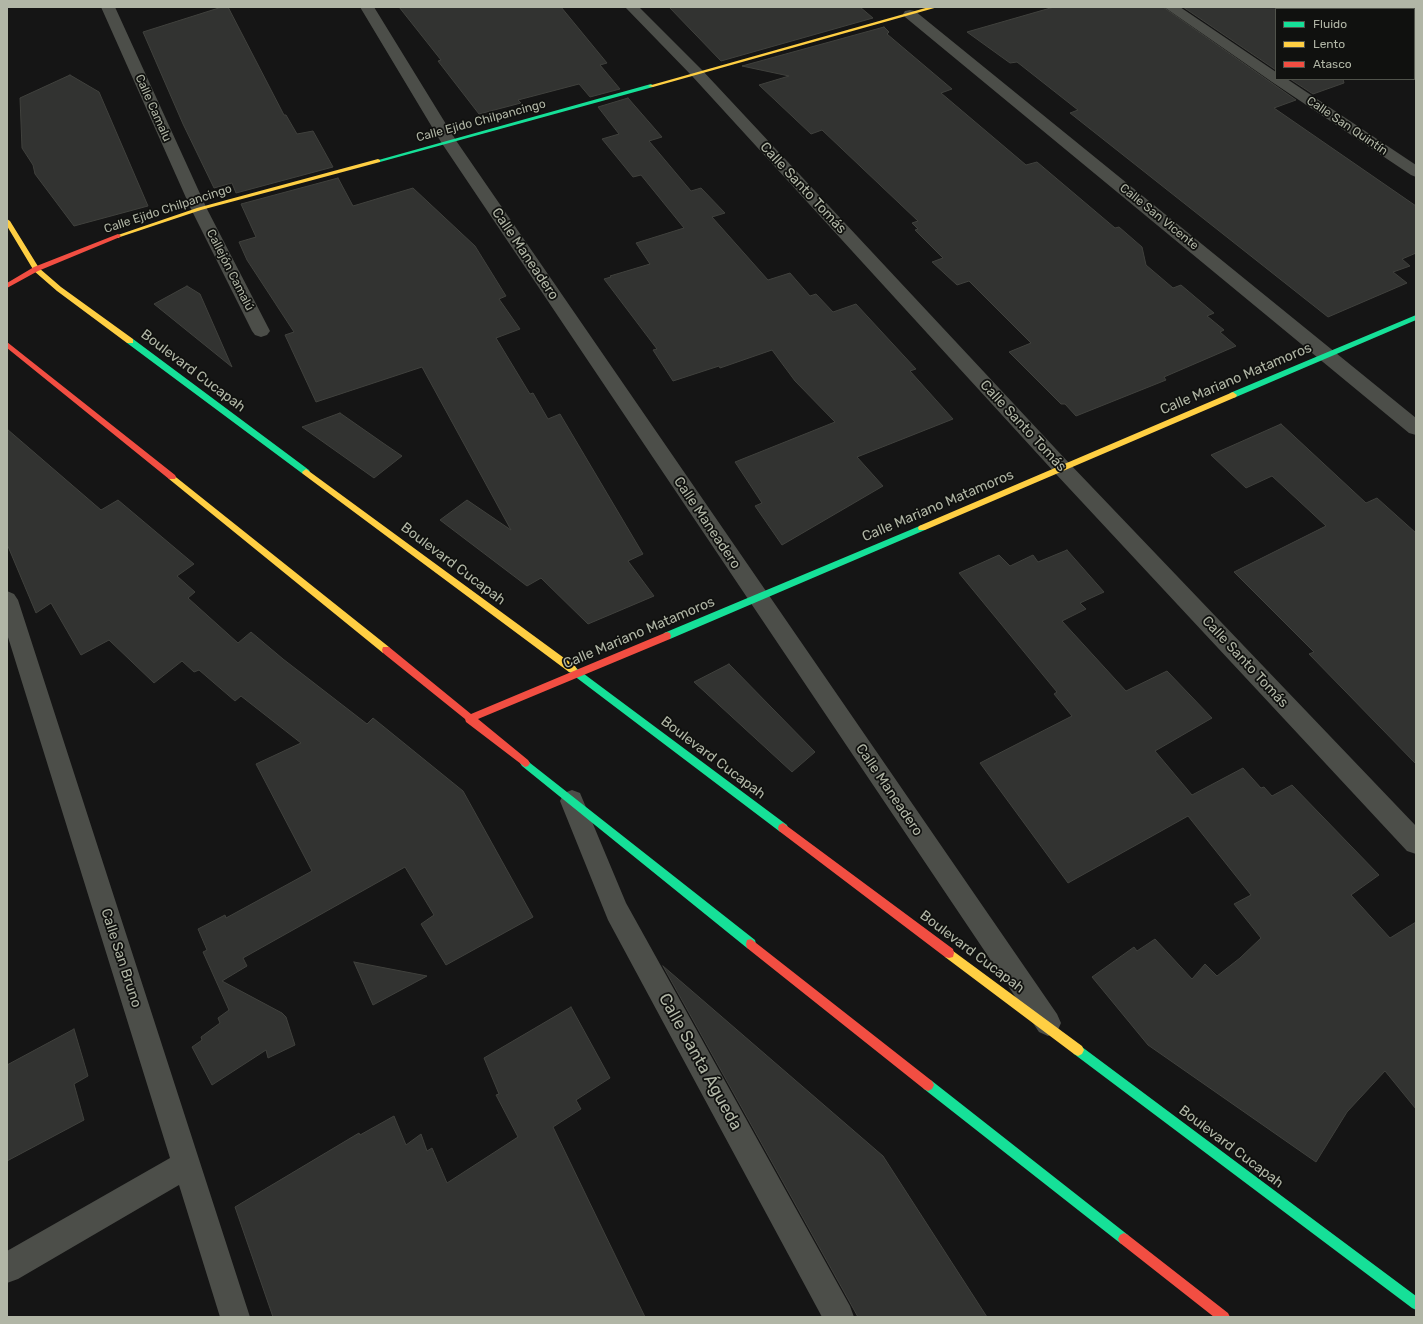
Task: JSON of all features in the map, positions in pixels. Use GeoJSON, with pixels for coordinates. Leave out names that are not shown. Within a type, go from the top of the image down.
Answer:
{"type":"FeatureCollection","features":[{"type":"Feature","properties":{"kind":"main road","name":"Calle Ejido Chilpancingo"},"geometry":{"type":"LineString","coordinates":[[7,286],[36,270],[130,231],[199,209],[449,142],[698,72],[905,11],[935,7]]}},
{"type":"Feature","properties":{"kind":"main road","name":"Boulevard Cucapah"},"geometry":{"type":"LineString","coordinates":[[7,221],[36,270],[97,317],[579,674],[1416,1304]]}},
{"type":"Feature","properties":{"kind":"main road","name":"Calle Mariano Matamoros"},"geometry":{"type":"LineString","coordinates":[[469,719],[579,674],[1416,317]]}},
{"type":"Feature","properties":{"kind":"main road"},"geometry":{"type":"LineString","coordinates":[[7,344],[469,719],[993,1136],[1224,1317]]}},
{"type":"Feature","properties":{"kind":"street","name":"Calle Camalu"},"geometry":{"type":"LineString","coordinates":[[108,7],[199,209]]}},
{"type":"Feature","properties":{"kind":"street","name":"Calle Maneadero"},"geometry":{"type":"LineString","coordinates":[[367,7],[449,142],[1055,1033]]}},
{"type":"Feature","properties":{"kind":"street","name":"Calle Santo Tomás"},"geometry":{"type":"LineString","coordinates":[[632,7],[698,72],[1062,468],[1416,843]]}},
{"type":"Feature","properties":{"kind":"street","name":"Calle San Quintín"},"geometry":{"type":"LineString","coordinates":[[1171,7],[1275,77]]}},
{"type":"Feature","properties":{"kind":"street","name":"Calle San Vicente"},"geometry":{"type":"LineString","coordinates":[[905,11],[1416,428]]}},
{"type":"Feature","properties":{"kind":"street","name":"Calle San Quintín"},"geometry":{"type":"LineString","coordinates":[[1280,80],[1416,172]]}},
{"type":"Feature","properties":{"kind":"street","name":"Callejón Camalú"},"geometry":{"type":"LineString","coordinates":[[199,209],[261,331]]}},
{"type":"Feature","properties":{"kind":"street","name":"Calle San Bruno"},"geometry":{"type":"LineString","coordinates":[[7,600],[235,1317]]}},
{"type":"Feature","properties":{"kind":"street","name":"Calle Santa Águeda"},"geometry":{"type":"LineString","coordinates":[[572,801],[617,911],[840,1317]]}},
{"type":"Feature","properties":{"kind":"street"},"geometry":{"type":"LineString","coordinates":[[7,1268],[186,1165]]}},
{"type":"Feature","properties":{"kind":"building"},"geometry":{"type":"Polygon","coordinates":[[[222,7],[228,7],[284,115],[286,115],[297,134],[313,131],[333,167],[236,193],[232,183],[214,188],[183,124],[143,32],[222,7]]]}},
{"type":"Feature","properties":{"kind":"building"},"geometry":{"type":"Polygon","coordinates":[[[399,7],[561,7],[607,63],[600,65],[620,89],[590,97],[579,84],[518,100],[521,103],[479,114],[438,61],[441,60],[399,7]]]}},
{"type":"Feature","properties":{"kind":"building"},"geometry":{"type":"Polygon","coordinates":[[[669,7],[860,7],[873,18],[721,61],[669,7]]]}},
{"type":"Feature","properties":{"kind":"building"},"geometry":{"type":"Polygon","coordinates":[[[1054,7],[1163,7],[1296,100],[1274,108],[1416,206],[1416,253],[1402,259],[1410,266],[1393,272],[1407,283],[1328,317],[1070,113],[1078,110],[1017,62],[1010,63],[967,32],[1054,7]]]}},
{"type":"Feature","properties":{"kind":"building"},"geometry":{"type":"Polygon","coordinates":[[[1183,7],[1276,7],[1275,69],[1183,7]]]}},
{"type":"Feature","properties":{"kind":"building"},"geometry":{"type":"Polygon","coordinates":[[[884,27],[889,32],[887,34],[952,89],[941,93],[1026,165],[1037,162],[1115,228],[1119,227],[1142,247],[1146,265],[1173,288],[1181,285],[1214,313],[1207,316],[1224,330],[1220,332],[1236,346],[1164,377],[1166,380],[1076,416],[1065,404],[1061,404],[1009,352],[1031,343],[969,281],[957,285],[932,262],[943,258],[915,230],[918,229],[912,223],[918,221],[822,130],[811,134],[759,85],[789,76],[742,66],[884,27]]]}},
{"type":"Feature","properties":{"kind":"building"},"geometry":{"type":"Polygon","coordinates":[[[70,75],[99,92],[148,206],[74,226],[35,174],[33,165],[22,148],[20,98],[70,75]]]}},
{"type":"Feature","properties":{"kind":"building"},"geometry":{"type":"Polygon","coordinates":[[[1292,80],[1343,80],[1344,83],[1313,94],[1292,80]]]}},
{"type":"Feature","properties":{"kind":"building"},"geometry":{"type":"Polygon","coordinates":[[[628,98],[662,137],[649,141],[691,191],[701,188],[725,213],[712,217],[768,280],[790,273],[810,296],[816,294],[833,312],[856,304],[916,369],[910,371],[953,419],[857,457],[883,486],[782,545],[755,506],[762,503],[735,462],[835,422],[795,381],[772,350],[720,368],[719,366],[673,381],[653,350],[657,349],[604,279],[650,264],[636,243],[684,228],[641,175],[633,177],[602,139],[619,134],[598,107],[628,98]]]}},
{"type":"Feature","properties":{"kind":"building"},"geometry":{"type":"Polygon","coordinates":[[[338,178],[353,206],[413,188],[475,246],[506,296],[499,299],[520,329],[496,338],[530,394],[533,393],[548,419],[560,414],[643,554],[628,561],[654,596],[588,624],[541,578],[527,586],[440,520],[467,500],[511,530],[422,367],[316,402],[285,335],[294,332],[247,260],[239,242],[256,237],[241,204],[338,178]]]}},
{"type":"Feature","properties":{"kind":"building"},"geometry":{"type":"Polygon","coordinates":[[[187,286],[200,294],[232,367],[154,304],[187,286]]]}},
{"type":"Feature","properties":{"kind":"building"},"geometry":{"type":"Polygon","coordinates":[[[340,413],[402,456],[374,478],[302,427],[340,413]]]}},
{"type":"Feature","properties":{"kind":"building"},"geometry":{"type":"Polygon","coordinates":[[[1281,424],[1366,503],[1377,498],[1416,533],[1416,764],[1309,654],[1314,652],[1234,572],[1326,526],[1272,476],[1246,488],[1211,455],[1281,424]]]}},
{"type":"Feature","properties":{"kind":"building"},"geometry":{"type":"Polygon","coordinates":[[[7,429],[101,510],[118,500],[194,564],[177,576],[195,592],[188,598],[238,643],[251,632],[283,659],[367,724],[373,718],[463,791],[533,917],[446,965],[421,924],[434,915],[405,867],[243,958],[247,966],[222,981],[282,1013],[286,1017],[295,1045],[268,1058],[266,1050],[212,1085],[192,1047],[202,1040],[201,1037],[220,1023],[218,1018],[229,1010],[203,952],[207,950],[198,929],[225,915],[226,918],[312,871],[256,764],[301,743],[241,696],[235,701],[199,670],[194,672],[182,661],[154,683],[109,640],[81,655],[51,603],[36,613],[7,544],[7,429]]]}},
{"type":"Feature","properties":{"kind":"building"},"geometry":{"type":"Polygon","coordinates":[[[1067,550],[1104,592],[1080,603],[1086,609],[1062,621],[1126,691],[1167,671],[1212,718],[1155,751],[1192,795],[1243,768],[1261,788],[1264,787],[1272,796],[1292,785],[1379,875],[1351,895],[1390,938],[1416,922],[1416,1109],[1385,1071],[1347,1112],[1316,1162],[1148,1045],[1092,977],[1134,947],[1137,951],[1155,939],[1192,979],[1205,964],[1217,976],[1240,958],[1261,938],[1234,904],[1251,895],[1188,816],[1068,883],[980,763],[1072,716],[1054,694],[1057,692],[959,573],[999,555],[1010,566],[1033,555],[1038,562],[1067,550]]]}},
{"type":"Feature","properties":{"kind":"building"},"geometry":{"type":"Polygon","coordinates":[[[729,664],[815,752],[792,772],[694,682],[729,664]]]}},
{"type":"Feature","properties":{"kind":"building"},"geometry":{"type":"Polygon","coordinates":[[[354,962],[427,976],[373,1005],[354,962]]]}},
{"type":"Feature","properties":{"kind":"building"},"geometry":{"type":"Polygon","coordinates":[[[663,966],[883,1156],[987,1317],[858,1317],[663,966]]]}},
{"type":"Feature","properties":{"kind":"building"},"geometry":{"type":"Polygon","coordinates":[[[571,1007],[610,1078],[576,1100],[581,1109],[553,1127],[645,1317],[273,1317],[235,1207],[359,1133],[360,1135],[394,1116],[406,1145],[421,1134],[427,1151],[432,1148],[447,1183],[518,1137],[496,1095],[499,1094],[484,1058],[571,1007]]]}},
{"type":"Feature","properties":{"kind":"building"},"geometry":{"type":"Polygon","coordinates":[[[74,1029],[88,1076],[74,1084],[84,1120],[7,1161],[7,1065],[74,1029]]]}},
{"type":"Feature","properties":{"kind":"traffic: fast"},"geometry":{"type":"LineString","coordinates":[[378,161],[651,86]]}},
{"type":"Feature","properties":{"kind":"traffic: fast"},"geometry":{"type":"LineString","coordinates":[[1233,395],[1416,317]]}},
{"type":"Feature","properties":{"kind":"traffic: fast"},"geometry":{"type":"LineString","coordinates":[[130,341],[306,472]]}},
{"type":"Feature","properties":{"kind":"traffic: fast"},"geometry":{"type":"LineString","coordinates":[[667,636],[922,528]]}},
{"type":"Feature","properties":{"kind":"traffic: fast"},"geometry":{"type":"LineString","coordinates":[[572,669],[783,828]]}},
{"type":"Feature","properties":{"kind":"traffic: fast"},"geometry":{"type":"LineString","coordinates":[[525,763],[751,944]]}},
{"type":"Feature","properties":{"kind":"traffic: fast"},"geometry":{"type":"LineString","coordinates":[[1078,1050],[1416,1304]]}},
{"type":"Feature","properties":{"kind":"traffic: fast"},"geometry":{"type":"LineString","coordinates":[[928,1085],[1124,1239]]}},
{"type":"Feature","properties":{"kind":"traffic: slow"},"geometry":{"type":"LineString","coordinates":[[651,86],[935,7]]}},
{"type":"Feature","properties":{"kind":"traffic: slow"},"geometry":{"type":"LineString","coordinates":[[118,236],[199,209],[378,161]]}},
{"type":"Feature","properties":{"kind":"traffic: slow"},"geometry":{"type":"LineString","coordinates":[[7,221],[36,269],[59,289],[130,341]]}},
{"type":"Feature","properties":{"kind":"traffic: slow"},"geometry":{"type":"LineString","coordinates":[[922,528],[1233,395]]}},
{"type":"Feature","properties":{"kind":"traffic: slow"},"geometry":{"type":"LineString","coordinates":[[306,472],[572,669]]}},
{"type":"Feature","properties":{"kind":"traffic: slow"},"geometry":{"type":"LineString","coordinates":[[172,477],[386,650]]}},
{"type":"Feature","properties":{"kind":"traffic: slow"},"geometry":{"type":"LineString","coordinates":[[949,953],[1078,1050]]}},
{"type":"Feature","properties":{"kind":"traffic: jam"},"geometry":{"type":"LineString","coordinates":[[7,286],[36,269],[118,236]]}},
{"type":"Feature","properties":{"kind":"traffic: jam"},"geometry":{"type":"LineString","coordinates":[[7,344],[172,477]]}},
{"type":"Feature","properties":{"kind":"traffic: jam"},"geometry":{"type":"LineString","coordinates":[[469,719],[667,636]]}},
{"type":"Feature","properties":{"kind":"traffic: jam"},"geometry":{"type":"LineString","coordinates":[[386,650],[525,763]]}},
{"type":"Feature","properties":{"kind":"traffic: jam"},"geometry":{"type":"LineString","coordinates":[[783,828],[949,953]]}},
{"type":"Feature","properties":{"kind":"traffic: jam"},"geometry":{"type":"LineString","coordinates":[[751,944],[928,1085]]}},
{"type":"Feature","properties":{"kind":"traffic: jam"},"geometry":{"type":"LineString","coordinates":[[1124,1239],[1224,1317]]}}]}
